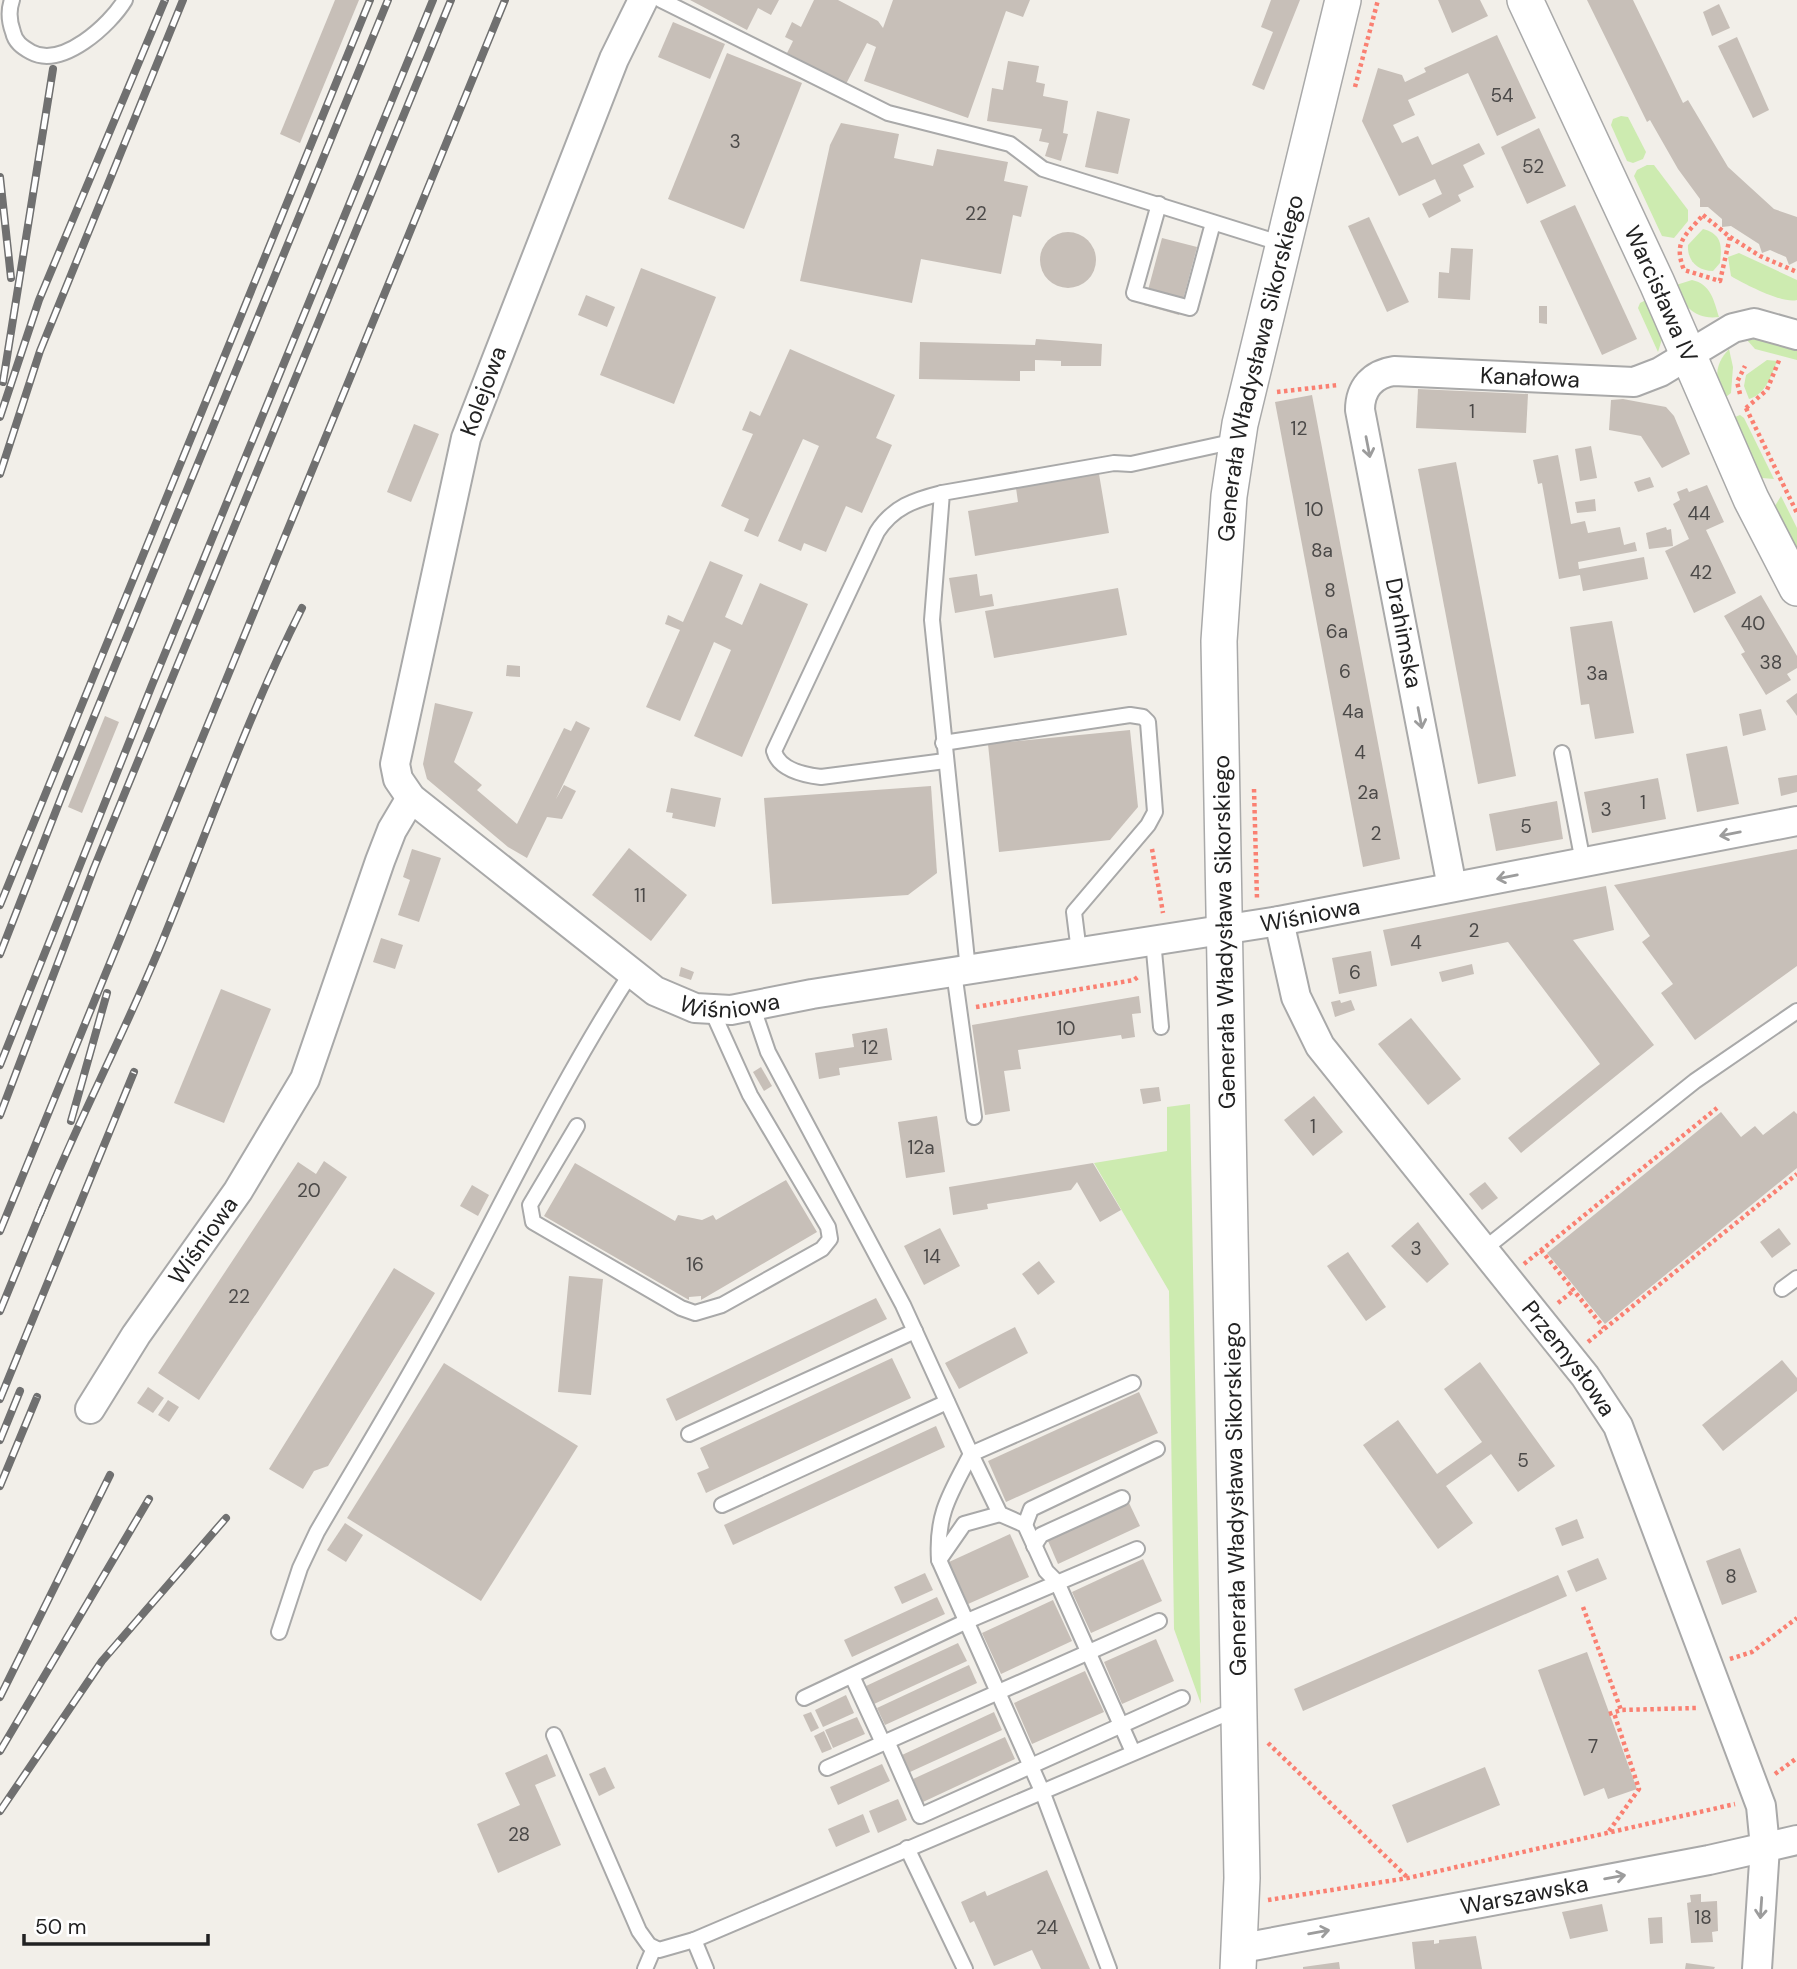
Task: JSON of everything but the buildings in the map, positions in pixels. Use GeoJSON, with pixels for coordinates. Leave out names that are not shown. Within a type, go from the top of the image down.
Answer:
{"type":"FeatureCollection","features":[{"type":"Feature","properties":{"kind":"street","name":"Kolejowa"},"geometry":{"type":"LineString","coordinates":[[411,799],[398,779],[396,749],[466,438],[575,157],[643,0]]}},
{"type":"Feature","properties":{"kind":"street","name":"Generała Władysława Sikorskiego"},"geometry":{"type":"LineString","coordinates":[[1248,1961],[1238,1708],[1219,641],[1229,496],[1237,440],[1283,244],[1337,92],[1343,0]]}},
{"type":"Feature","properties":{"kind":"street"},"geometry":{"type":"LineString","coordinates":[[1337,92],[1366,0]]}},
{"type":"Feature","properties":{"kind":"street","name":"Warcisława IV"},"geometry":{"type":"LineString","coordinates":[[1525,0],[1751,499],[1797,588]]}},
{"type":"Feature","properties":{"kind":"street","name":"Kanałowa"},"geometry":{"type":"LineString","coordinates":[[1369,382],[1394,371],[1634,382],[1660,372],[1733,328],[1754,323],[1797,335]]}},
{"type":"Feature","properties":{"kind":"street","name":"Drahimska"},"geometry":{"type":"LineString","coordinates":[[1369,382],[1361,397],[1360,410],[1452,887]]}},
{"type":"Feature","properties":{"kind":"street","name":"Wiśniowa"},"geometry":{"type":"LineString","coordinates":[[90,1409],[129,1345],[238,1191],[306,1079],[380,861],[392,830],[411,799],[631,972],[678,1003],[712,1011],[1279,921],[1797,821]]}},
{"type":"Feature","properties":{"kind":"street","name":"Przemysłowa"},"geometry":{"type":"LineString","coordinates":[[1279,921],[1296,997],[1320,1046],[1585,1376],[1618,1426],[1760,1806],[1765,1847],[1757,1969]]}},
{"type":"Feature","properties":{"kind":"street","name":"Warszawska"},"geometry":{"type":"LineString","coordinates":[[1248,1961],[1797,1840]]}},
{"type":"Feature","properties":{"kind":"lane"},"geometry":{"type":"LineString","coordinates":[[12,0],[9,9],[14,37],[22,47],[37,55],[56,54],[91,37],[113,17],[125,0]]}},
{"type":"Feature","properties":{"kind":"lane"},"geometry":{"type":"LineString","coordinates":[[661,0],[888,113],[1010,144],[1043,169],[1283,244]]}},
{"type":"Feature","properties":{"kind":"lane"},"geometry":{"type":"LineString","coordinates":[[1159,204],[1134,293],[1190,308],[1213,223]]}},
{"type":"Feature","properties":{"kind":"lane"},"geometry":{"type":"LineString","coordinates":[[945,761],[821,777],[805,775],[780,764],[774,751],[886,518],[900,507],[942,493],[1114,463],[1131,464],[1237,440]]}},
{"type":"Feature","properties":{"kind":"lane"},"geometry":{"type":"LineString","coordinates":[[942,493],[932,620],[961,971],[958,1010],[974,1117]]}},
{"type":"Feature","properties":{"kind":"lane"},"geometry":{"type":"LineString","coordinates":[[943,743],[1130,715],[1143,717],[1149,728],[1154,812],[1148,825],[1074,912],[1079,952]]}},
{"type":"Feature","properties":{"kind":"lane"},"geometry":{"type":"LineString","coordinates":[[1562,753],[1583,862]]}},
{"type":"Feature","properties":{"kind":"lane"},"geometry":{"type":"LineString","coordinates":[[1158,942],[1161,1027]]}},
{"type":"Feature","properties":{"kind":"lane"},"geometry":{"type":"LineString","coordinates":[[279,1632],[300,1568],[317,1532],[456,1290],[601,1019],[631,972]]}},
{"type":"Feature","properties":{"kind":"lane"},"geometry":{"type":"LineString","coordinates":[[752,1005],[768,1052],[915,1331],[1000,1514]]}},
{"type":"Feature","properties":{"kind":"lane"},"geometry":{"type":"LineString","coordinates":[[577,1126],[530,1205],[533,1222],[681,1308],[695,1313],[723,1305],[822,1249],[830,1239],[828,1227],[750,1095],[712,1011]]}},
{"type":"Feature","properties":{"kind":"lane"},"geometry":{"type":"LineString","coordinates":[[1483,1250],[1695,1081],[1797,1011]]}},
{"type":"Feature","properties":{"kind":"lane"},"geometry":{"type":"LineString","coordinates":[[1782,1289],[1797,1278]]}},
{"type":"Feature","properties":{"kind":"lane"},"geometry":{"type":"LineString","coordinates":[[689,1434],[915,1331]]}},
{"type":"Feature","properties":{"kind":"lane"},"geometry":{"type":"LineString","coordinates":[[1109,1969],[1042,1791],[939,1560],[937,1532],[949,1495],[971,1454],[1133,1382]]}},
{"type":"Feature","properties":{"kind":"lane"},"geometry":{"type":"LineString","coordinates":[[722,1506],[947,1402]]}},
{"type":"Feature","properties":{"kind":"lane"},"geometry":{"type":"LineString","coordinates":[[1025,1525],[1031,1509],[1157,1450]]}},
{"type":"Feature","properties":{"kind":"lane"},"geometry":{"type":"LineString","coordinates":[[1034,1546],[1041,1535],[1122,1497]]}},
{"type":"Feature","properties":{"kind":"lane"},"geometry":{"type":"LineString","coordinates":[[939,1560],[964,1524],[1000,1514],[1025,1525],[1046,1571],[1058,1582],[1133,1752]]}},
{"type":"Feature","properties":{"kind":"lane"},"geometry":{"type":"LineString","coordinates":[[804,1698],[965,1622],[1137,1549]]}},
{"type":"Feature","properties":{"kind":"lane"},"geometry":{"type":"LineString","coordinates":[[827,1768],[1159,1621]]}},
{"type":"Feature","properties":{"kind":"lane"},"geometry":{"type":"LineString","coordinates":[[852,1676],[930,1838]]}},
{"type":"Feature","properties":{"kind":"lane"},"geometry":{"type":"LineString","coordinates":[[920,1816],[1182,1698]]}},
{"type":"Feature","properties":{"kind":"lane"},"geometry":{"type":"LineString","coordinates":[[554,1735],[639,1931],[654,1948],[671,1949],[1238,1708]]}},
{"type":"Feature","properties":{"kind":"lane"},"geometry":{"type":"LineString","coordinates":[[907,1848],[965,1969]]}},
{"type":"Feature","properties":{"kind":"lane"},"geometry":{"type":"LineString","coordinates":[[694,1940],[706,1969]]}},
{"type":"Feature","properties":{"kind":"lane"},"geometry":{"type":"LineString","coordinates":[[645,1969],[654,1948]]}},
{"type":"Feature","properties":{"kind":"path"},"geometry":{"type":"LineString","coordinates":[[1337,92],[1378,0]]}},
{"type":"Feature","properties":{"kind":"path"},"geometry":{"type":"LineString","coordinates":[[1730,237],[1720,281],[1684,270],[1678,255],[1679,243],[1703,215],[1760,256],[1797,272]]}},
{"type":"Feature","properties":{"kind":"path"},"geometry":{"type":"LineString","coordinates":[[1746,408],[1767,390],[1780,358]]}},
{"type":"Feature","properties":{"kind":"path"},"geometry":{"type":"LineString","coordinates":[[1745,366],[1737,382],[1746,408],[1797,513]]}},
{"type":"Feature","properties":{"kind":"path"},"geometry":{"type":"LineString","coordinates":[[1273,381],[1270,393],[1369,382]]}},
{"type":"Feature","properties":{"kind":"path"},"geometry":{"type":"LineString","coordinates":[[1254,776],[1257,900]]}},
{"type":"Feature","properties":{"kind":"path"},"geometry":{"type":"LineString","coordinates":[[958,1010],[1134,980],[1158,942],[1148,825]]}},
{"type":"Feature","properties":{"kind":"path"},"geometry":{"type":"LineString","coordinates":[[1522,1266],[1717,1108]]}},
{"type":"Feature","properties":{"kind":"path"},"geometry":{"type":"LineString","coordinates":[[1584,1344],[1797,1174]]}},
{"type":"Feature","properties":{"kind":"path"},"geometry":{"type":"LineString","coordinates":[[1541,1250],[1604,1328]]}},
{"type":"Feature","properties":{"kind":"path"},"geometry":{"type":"LineString","coordinates":[[1554,1306],[1574,1290]]}},
{"type":"Feature","properties":{"kind":"path"},"geometry":{"type":"LineString","coordinates":[[1583,1607],[1621,1710]]}},
{"type":"Feature","properties":{"kind":"path"},"geometry":{"type":"LineString","coordinates":[[1727,1660],[1752,1652],[1797,1618]]}},
{"type":"Feature","properties":{"kind":"path"},"geometry":{"type":"LineString","coordinates":[[1609,1831],[1639,1788],[1612,1714],[1621,1710],[1705,1708]]}},
{"type":"Feature","properties":{"kind":"path"},"geometry":{"type":"LineString","coordinates":[[1267,1742],[1408,1878]]}},
{"type":"Feature","properties":{"kind":"path"},"geometry":{"type":"LineString","coordinates":[[1772,1776],[1797,1758]]}},
{"type":"Feature","properties":{"kind":"path"},"geometry":{"type":"LineString","coordinates":[[1245,1890],[1408,1878],[1740,1803]]}},
{"type":"Feature","properties":{"kind":"green space"},"geometry":{"type":"Polygon","coordinates":[[[1628,117],[1646,152],[1643,159],[1633,163],[1627,161],[1611,125],[1613,119],[1628,117]]]}},
{"type":"Feature","properties":{"kind":"green space"},"geometry":{"type":"Polygon","coordinates":[[[1654,165],[1688,210],[1688,221],[1674,238],[1662,236],[1634,176],[1637,170],[1654,165]]]}},
{"type":"Feature","properties":{"kind":"green space"},"geometry":{"type":"Polygon","coordinates":[[[1703,229],[1714,234],[1721,246],[1720,263],[1713,271],[1698,267],[1689,256],[1688,245],[1703,229]]]}},
{"type":"Feature","properties":{"kind":"green space"},"geometry":{"type":"Polygon","coordinates":[[[1739,253],[1797,280],[1797,300],[1773,296],[1731,276],[1728,257],[1739,253]]]}},
{"type":"Feature","properties":{"kind":"green space"},"geometry":{"type":"Polygon","coordinates":[[[1692,280],[1708,289],[1719,317],[1703,316],[1691,310],[1673,286],[1692,280]]]}},
{"type":"Feature","properties":{"kind":"green space"},"geometry":{"type":"Polygon","coordinates":[[[1650,298],[1663,336],[1658,352],[1638,308],[1640,303],[1650,298]]]}},
{"type":"Feature","properties":{"kind":"green space"},"geometry":{"type":"Polygon","coordinates":[[[1763,339],[1797,348],[1797,360],[1755,349],[1747,340],[1763,339]]]}},
{"type":"Feature","properties":{"kind":"green space"},"geometry":{"type":"Polygon","coordinates":[[[1729,349],[1733,367],[1731,393],[1722,400],[1717,373],[1720,361],[1729,349]]]}},
{"type":"Feature","properties":{"kind":"green space"},"geometry":{"type":"Polygon","coordinates":[[[1767,360],[1777,361],[1770,378],[1764,389],[1749,399],[1744,386],[1746,375],[1767,360]]]}},
{"type":"Feature","properties":{"kind":"green space"},"geometry":{"type":"Polygon","coordinates":[[[1740,415],[1744,418],[1774,479],[1762,478],[1755,473],[1730,419],[1740,415]]]}},
{"type":"Feature","properties":{"kind":"green space"},"geometry":{"type":"Polygon","coordinates":[[[1781,496],[1797,528],[1797,548],[1788,538],[1773,509],[1781,496]]]}},
{"type":"Feature","properties":{"kind":"green space"},"geometry":{"type":"Polygon","coordinates":[[[1190,1104],[1201,1704],[1174,1629],[1169,1291],[1094,1163],[1167,1151],[1167,1107],[1190,1104]]]}},
{"type":"Feature","properties":{"kind":"railway"},"geometry":{"type":"LineString","coordinates":[[0,417],[39,300],[165,0]]}},
{"type":"Feature","properties":{"kind":"railway"},"geometry":{"type":"LineString","coordinates":[[0,474],[40,351],[183,0]]}},
{"type":"Feature","properties":{"kind":"railway"},"geometry":{"type":"LineString","coordinates":[[0,905],[370,0]]}},
{"type":"Feature","properties":{"kind":"railway"},"geometry":{"type":"LineString","coordinates":[[0,954],[68,780],[388,0]]}},
{"type":"Feature","properties":{"kind":"railway"},"geometry":{"type":"LineString","coordinates":[[0,1065],[152,685],[433,0]]}},
{"type":"Feature","properties":{"kind":"railway"},"geometry":{"type":"LineString","coordinates":[[0,1115],[94,868],[451,0]]}},
{"type":"Feature","properties":{"kind":"railway"},"geometry":{"type":"LineString","coordinates":[[0,1231],[505,0]]}},
{"type":"Feature","properties":{"kind":"railway"},"geometry":{"type":"LineString","coordinates":[[3,382],[53,69]]}},
{"type":"Feature","properties":{"kind":"railway"},"geometry":{"type":"LineString","coordinates":[[0,177],[11,278]]}},
{"type":"Feature","properties":{"kind":"railway"},"geometry":{"type":"LineString","coordinates":[[40,1214],[147,976],[246,731],[302,608]]}},
{"type":"Feature","properties":{"kind":"railway"},"geometry":{"type":"LineString","coordinates":[[71,1121],[107,993]]}},
{"type":"Feature","properties":{"kind":"railway"},"geometry":{"type":"LineString","coordinates":[[0,1399],[134,1072]]}},
{"type":"Feature","properties":{"kind":"railway"},"geometry":{"type":"LineString","coordinates":[[0,1311],[44,1204]]}},
{"type":"Feature","properties":{"kind":"railway"},"geometry":{"type":"LineString","coordinates":[[0,1440],[20,1391]]}},
{"type":"Feature","properties":{"kind":"railway"},"geometry":{"type":"LineString","coordinates":[[0,1486],[37,1397]]}},
{"type":"Feature","properties":{"kind":"railway"},"geometry":{"type":"LineString","coordinates":[[0,1697],[110,1475]]}},
{"type":"Feature","properties":{"kind":"railway"},"geometry":{"type":"LineString","coordinates":[[0,1751],[149,1499]]}},
{"type":"Feature","properties":{"kind":"railway"},"geometry":{"type":"LineString","coordinates":[[0,1811],[102,1661],[226,1518]]}}]}
